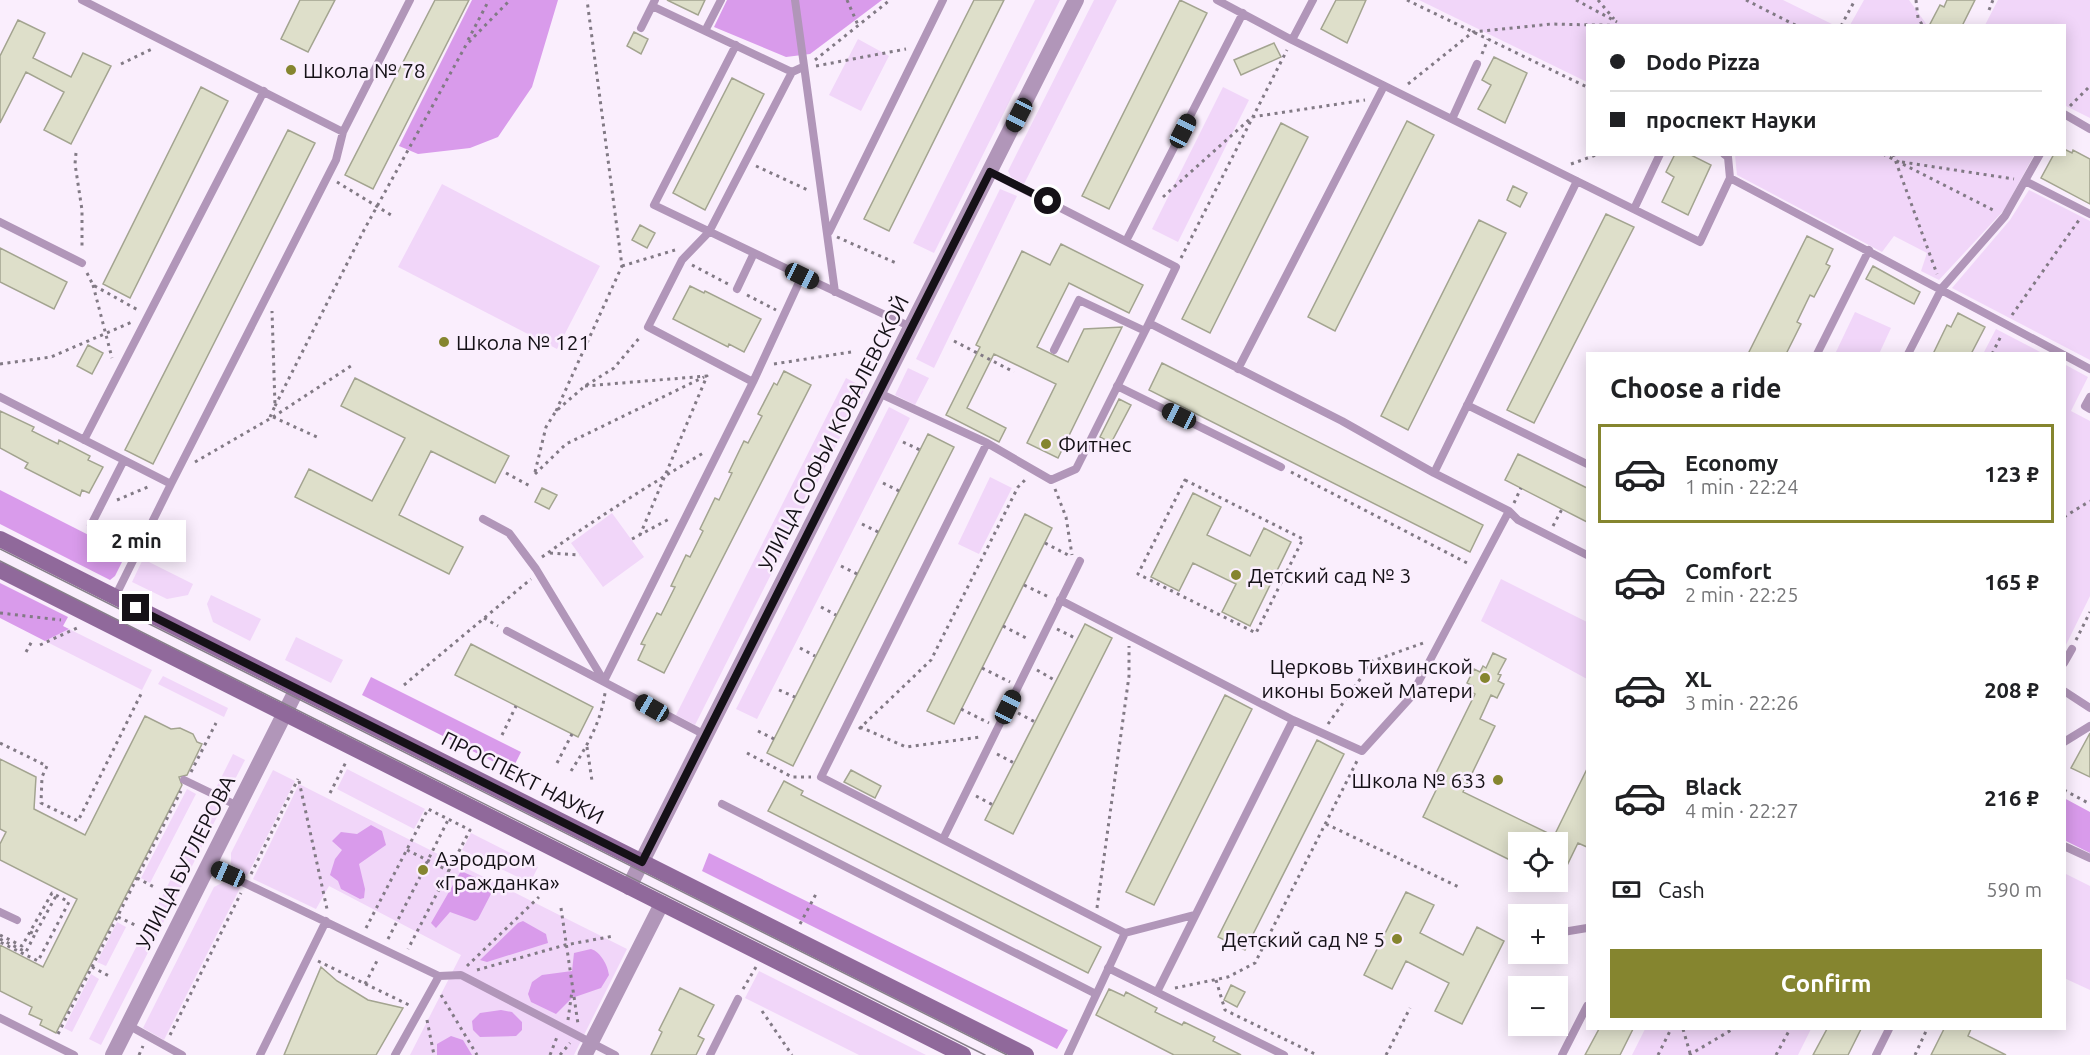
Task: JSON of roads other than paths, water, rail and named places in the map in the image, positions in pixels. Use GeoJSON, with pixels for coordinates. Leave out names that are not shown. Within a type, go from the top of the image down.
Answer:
{"type":"FeatureCollection","features":[{"type":"Feature","properties":{"kind":"main road","name":"ПРОСПЕКТ НАУКИ"},"geometry":{"type":"LineString","coordinates":[[0,539],[1026,1055]]}},
{"type":"Feature","properties":{"kind":"main road"},"geometry":{"type":"LineString","coordinates":[[0,570],[963,1055]]}},
{"type":"Feature","properties":{"kind":"street","name":"УЛИЦА СОФЬИ КОВАЛЕВСКОЙ"},"geometry":{"type":"LineString","coordinates":[[629,886],[1077,0]]}},
{"type":"Feature","properties":{"kind":"street","name":"УЛИЦА БУТЛЕРОВА"},"geometry":{"type":"LineString","coordinates":[[113,1055],[297,688]]}},
{"type":"Feature","properties":{"kind":"street"},"geometry":{"type":"LineString","coordinates":[[586,1045],[662,903]]}},
{"type":"Feature","properties":{"kind":"lane"},"geometry":{"type":"LineString","coordinates":[[82,0],[343,132]]}},
{"type":"Feature","properties":{"kind":"lane"},"geometry":{"type":"LineString","coordinates":[[115,597],[336,160],[343,132],[410,0]]}},
{"type":"Feature","properties":{"kind":"lane"},"geometry":{"type":"LineString","coordinates":[[705,31],[721,0]]}},
{"type":"Feature","properties":{"kind":"lane"},"geometry":{"type":"LineString","coordinates":[[828,233],[943,0]]}},
{"type":"Feature","properties":{"kind":"lane"},"geometry":{"type":"LineString","coordinates":[[1217,0],[1292,40],[1700,242],[1730,178],[1727,156]]}},
{"type":"Feature","properties":{"kind":"lane"},"geometry":{"type":"LineString","coordinates":[[1292,40],[1313,0]]}},
{"type":"Feature","properties":{"kind":"lane"},"geometry":{"type":"LineString","coordinates":[[794,1],[835,292]]}},
{"type":"Feature","properties":{"kind":"lane"},"geometry":{"type":"LineString","coordinates":[[641,28],[654,3],[705,31],[792,72]]}},
{"type":"Feature","properties":{"kind":"lane"},"geometry":{"type":"LineString","coordinates":[[1126,241],[1243,13]]}},
{"type":"Feature","properties":{"kind":"lane"},"geometry":{"type":"LineString","coordinates":[[736,45],[654,205],[912,328]]}},
{"type":"Feature","properties":{"kind":"lane"},"geometry":{"type":"LineString","coordinates":[[1452,119],[1477,64]]}},
{"type":"Feature","properties":{"kind":"lane"},"geometry":{"type":"LineString","coordinates":[[753,382],[648,327],[682,260],[709,232],[792,72],[803,67]]}},
{"type":"Feature","properties":{"kind":"lane"},"geometry":{"type":"LineString","coordinates":[[1238,369],[1384,86]]}},
{"type":"Feature","properties":{"kind":"lane"},"geometry":{"type":"LineString","coordinates":[[84,440],[264,91]]}},
{"type":"Feature","properties":{"kind":"lane"},"geometry":{"type":"LineString","coordinates":[[2066,115],[2090,129]]}},
{"type":"Feature","properties":{"kind":"lane"},"geometry":{"type":"LineString","coordinates":[[1634,209],[1659,156]]}},
{"type":"Feature","properties":{"kind":"lane"},"geometry":{"type":"LineString","coordinates":[[1909,352],[1942,288],[2005,216],[2039,156]]}},
{"type":"Feature","properties":{"kind":"lane"},"geometry":{"type":"LineString","coordinates":[[879,393],[987,443],[1051,480],[1076,469],[1176,267],[990,172]]}},
{"type":"Feature","properties":{"kind":"lane"},"geometry":{"type":"LineString","coordinates":[[1730,178],[1942,288],[2057,352]]}},
{"type":"Feature","properties":{"kind":"lane"},"geometry":{"type":"LineString","coordinates":[[1434,473],[1577,181]]}},
{"type":"Feature","properties":{"kind":"lane"},"geometry":{"type":"LineString","coordinates":[[2025,181],[2087,213]]}},
{"type":"Feature","properties":{"kind":"lane"},"geometry":{"type":"LineString","coordinates":[[0,222],[82,263]]}},
{"type":"Feature","properties":{"kind":"lane"},"geometry":{"type":"LineString","coordinates":[[1818,352],[1869,250]]}},
{"type":"Feature","properties":{"kind":"lane"},"geometry":{"type":"LineString","coordinates":[[737,289],[754,253]]}},
{"type":"Feature","properties":{"kind":"lane"},"geometry":{"type":"LineString","coordinates":[[604,681],[725,440],[802,276]]}},
{"type":"Feature","properties":{"kind":"lane"},"geometry":{"type":"LineString","coordinates":[[1054,350],[1079,300],[1145,331]]}},
{"type":"Feature","properties":{"kind":"lane"},"geometry":{"type":"LineString","coordinates":[[1149,323],[1342,420],[1434,473],[1509,511],[1518,520],[1586,554]]}},
{"type":"Feature","properties":{"kind":"lane"},"geometry":{"type":"LineString","coordinates":[[2066,357],[2090,369]]}},
{"type":"Feature","properties":{"kind":"lane"},"geometry":{"type":"LineString","coordinates":[[1117,386],[1281,467]]}},
{"type":"Feature","properties":{"kind":"lane"},"geometry":{"type":"LineString","coordinates":[[0,397],[123,462],[171,484]]}},
{"type":"Feature","properties":{"kind":"lane"},"geometry":{"type":"LineString","coordinates":[[2090,398],[2085,406],[2090,409]]}},
{"type":"Feature","properties":{"kind":"lane"},"geometry":{"type":"LineString","coordinates":[[1467,405],[1586,464]]}},
{"type":"Feature","properties":{"kind":"lane"},"geometry":{"type":"LineString","coordinates":[[987,443],[820,777],[1125,933],[1194,915]]}},
{"type":"Feature","properties":{"kind":"lane"},"geometry":{"type":"LineString","coordinates":[[92,525],[123,462]]}},
{"type":"Feature","properties":{"kind":"lane"},"geometry":{"type":"LineString","coordinates":[[1060,601],[1293,720],[1362,751],[1410,698],[1509,511]]}},
{"type":"Feature","properties":{"kind":"lane"},"geometry":{"type":"LineString","coordinates":[[483,519],[509,532],[536,569],[604,681]]}},
{"type":"Feature","properties":{"kind":"lane"},"geometry":{"type":"LineString","coordinates":[[943,839],[1060,601],[1076,559]]}},
{"type":"Feature","properties":{"kind":"lane"},"geometry":{"type":"LineString","coordinates":[[507,631],[706,736]]}},
{"type":"Feature","properties":{"kind":"lane"},"geometry":{"type":"LineString","coordinates":[[2066,660],[2072,649]]}},
{"type":"Feature","properties":{"kind":"lane"},"geometry":{"type":"LineString","coordinates":[[2066,692],[2090,708]]}},
{"type":"Feature","properties":{"kind":"lane"},"geometry":{"type":"LineString","coordinates":[[1157,992],[1293,720]]}},
{"type":"Feature","properties":{"kind":"lane"},"geometry":{"type":"LineString","coordinates":[[2066,741],[2090,726]]}},
{"type":"Feature","properties":{"kind":"lane"},"geometry":{"type":"LineString","coordinates":[[185,781],[238,806]]}},
{"type":"Feature","properties":{"kind":"lane"},"geometry":{"type":"LineString","coordinates":[[722,804],[1096,994]]}},
{"type":"Feature","properties":{"kind":"lane"},"geometry":{"type":"LineString","coordinates":[[2066,847],[2090,858]]}},
{"type":"Feature","properties":{"kind":"lane"},"geometry":{"type":"LineString","coordinates":[[209,866],[439,976],[461,975],[564,1029],[586,1045],[615,1055]]}},
{"type":"Feature","properties":{"kind":"lane"},"geometry":{"type":"LineString","coordinates":[[0,912],[17,920]]}},
{"type":"Feature","properties":{"kind":"lane"},"geometry":{"type":"LineString","coordinates":[[260,1055],[328,922]]}},
{"type":"Feature","properties":{"kind":"lane"},"geometry":{"type":"LineString","coordinates":[[1568,931],[1586,928]]}},
{"type":"Feature","properties":{"kind":"lane"},"geometry":{"type":"LineString","coordinates":[[1068,1055],[1125,933]]}},
{"type":"Feature","properties":{"kind":"lane"},"geometry":{"type":"LineString","coordinates":[[1108,968],[1284,1055]]}},
{"type":"Feature","properties":{"kind":"lane"},"geometry":{"type":"LineString","coordinates":[[395,1055],[439,976]]}},
{"type":"Feature","properties":{"kind":"lane"},"geometry":{"type":"LineString","coordinates":[[710,1055],[738,999]]}},
{"type":"Feature","properties":{"kind":"lane"},"geometry":{"type":"LineString","coordinates":[[1562,1055],[1586,1008]]}},
{"type":"Feature","properties":{"kind":"lane"},"geometry":{"type":"LineString","coordinates":[[0,1018],[74,1055]]}},
{"type":"Feature","properties":{"kind":"lane"},"geometry":{"type":"LineString","coordinates":[[128,1025],[182,1055]]}},
{"type":"Feature","properties":{"kind":"lane"},"geometry":{"type":"LineString","coordinates":[[1876,1055],[1888,1030]]}},
{"type":"Feature","properties":{"kind":"tram line"},"geometry":{"type":"LineString","coordinates":[[0,549],[1007,1055]]}},
{"type":"Feature","properties":{"kind":"tram line"},"geometry":{"type":"LineString","coordinates":[[0,561],[985,1055]]}},
{"type":"Feature","properties":{"kind":"place","name":"Школа № 78"},"geometry":{"type":"Point","coordinates":[291,70]}},
{"type":"Feature","properties":{"kind":"place","name":"Школа № 121"},"geometry":{"type":"Point","coordinates":[444,342]}},
{"type":"Feature","properties":{"kind":"place","name":"Фитнес"},"geometry":{"type":"Point","coordinates":[1046,444]}},
{"type":"Feature","properties":{"kind":"place","name":"Детский сад № 3"},"geometry":{"type":"Point","coordinates":[1236,575]}},
{"type":"Feature","properties":{"kind":"place","name":"Церковь Тихвинской иконы Божей Матери"},"geometry":{"type":"Point","coordinates":[1485,678]}},
{"type":"Feature","properties":{"kind":"place","name":"Школа № 633"},"geometry":{"type":"Point","coordinates":[1498,780]}},
{"type":"Feature","properties":{"kind":"place","name":"Аэродром «Гражданка»"},"geometry":{"type":"Point","coordinates":[423,870]}},
{"type":"Feature","properties":{"kind":"place","name":"Детский сад № 5"},"geometry":{"type":"Point","coordinates":[1397,939]}}]}
